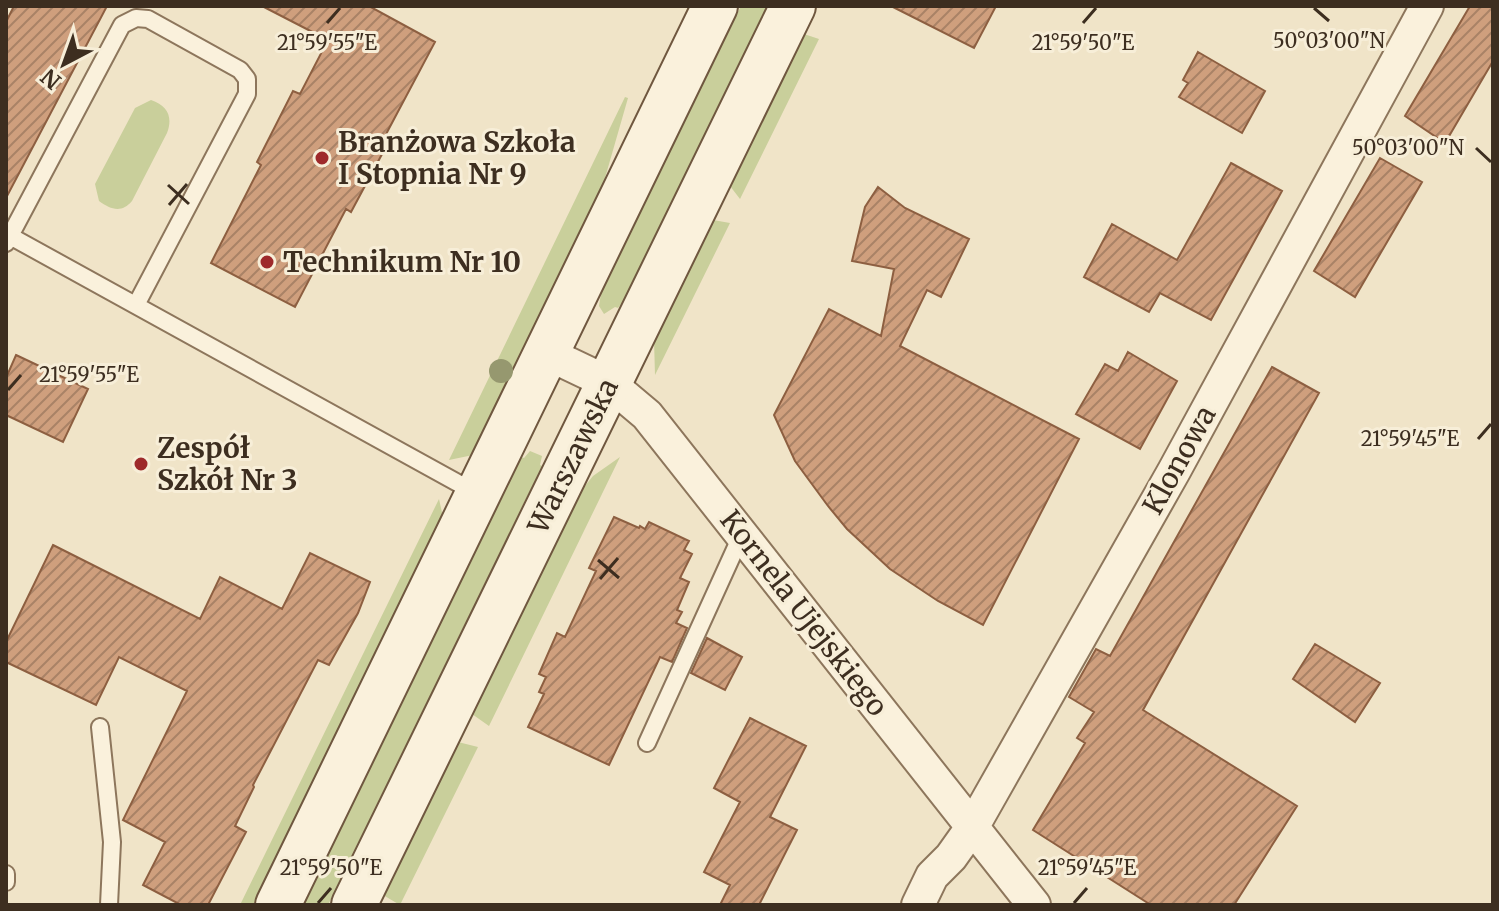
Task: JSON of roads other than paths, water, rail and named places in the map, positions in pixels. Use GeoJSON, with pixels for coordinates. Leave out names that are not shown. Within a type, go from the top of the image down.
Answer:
{"type":"FeatureCollection","features":[{"type":"Feature","properties":{"kind":"main road"},"geometry":{"type":"LineString","coordinates":[[278,905],[715,6]]}},
{"type":"Feature","properties":{"kind":"main road","name":"Warszawska"},"geometry":{"type":"LineString","coordinates":[[354,905],[793,6]]}},
{"type":"Feature","properties":{"kind":"street","name":"Klonowa"},"geometry":{"type":"LineString","coordinates":[[918,905],[932,876],[951,857],[973,826],[1174,471],[1427,6]]}},
{"type":"Feature","properties":{"kind":"street","name":"Kornela Ujejskiego"},"geometry":{"type":"LineString","coordinates":[[546,353],[609,383],[647,415],[1034,905]]}},
{"type":"Feature","properties":{"kind":"lane"},"geometry":{"type":"LineString","coordinates":[[136,305],[247,94],[247,79],[240,70],[148,19],[136,18],[122,25],[8,239],[136,305],[478,494]]}},
{"type":"Feature","properties":{"kind":"lane"},"geometry":{"type":"LineString","coordinates":[[647,743],[742,534]]}},
{"type":"Feature","properties":{"kind":"lane"},"geometry":{"type":"LineString","coordinates":[[100,727],[112,842],[109,905]]}},
{"type":"Feature","properties":{"kind":"lane"},"geometry":{"type":"LineString","coordinates":[[6,874],[6,882]]}},
{"type":"Feature","properties":{"kind":"place","name":"Branżowa Szkoła I Stopnia Nr 9"},"geometry":{"type":"Point","coordinates":[322,158]}},
{"type":"Feature","properties":{"kind":"place","name":"Technikum Nr 10"},"geometry":{"type":"Point","coordinates":[267,262]}},
{"type":"Feature","properties":{"kind":"place","name":"Zespół Szkół Nr 3"},"geometry":{"type":"Point","coordinates":[141,464]}}]}
